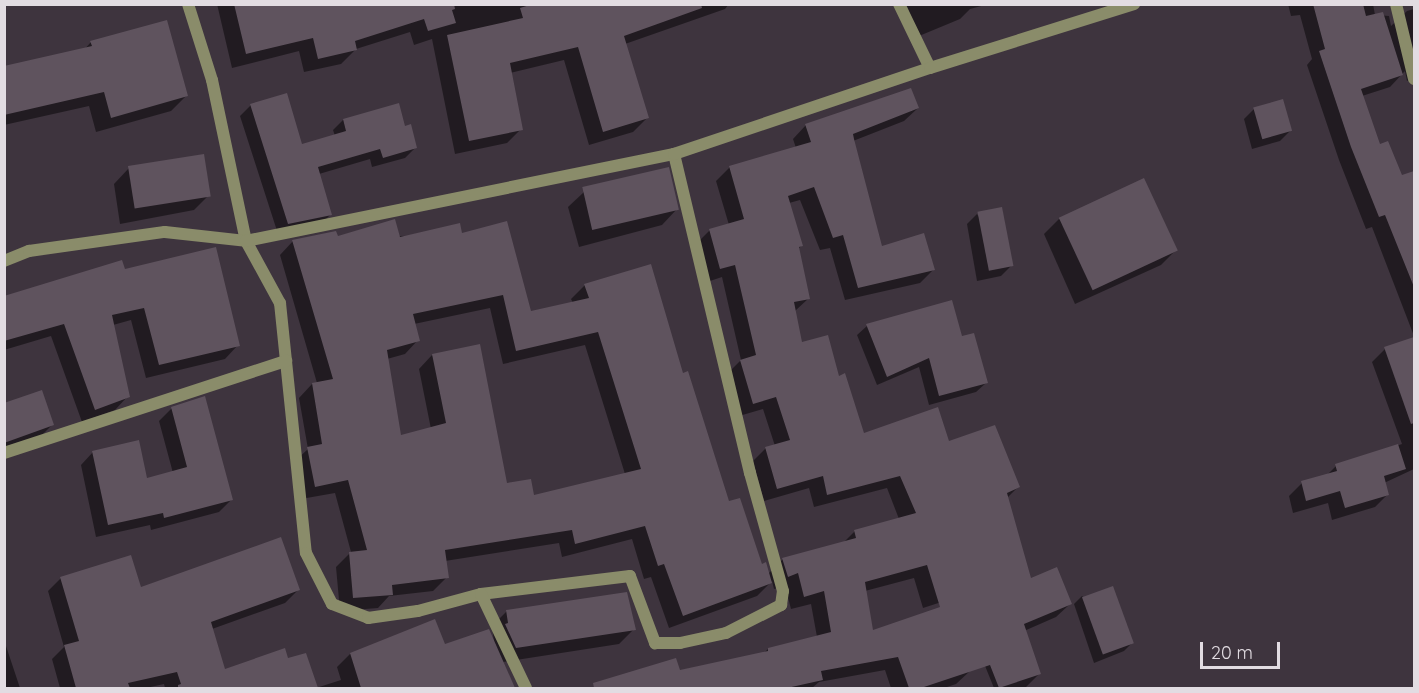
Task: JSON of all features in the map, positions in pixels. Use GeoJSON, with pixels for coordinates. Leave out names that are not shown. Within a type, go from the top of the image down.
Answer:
{"type":"FeatureCollection","features":[{"type":"Feature","properties":{"kind":"street"},"geometry":{"type":"LineString","coordinates":[[188,4],[212,80],[246,241],[279,303],[306,553],[332,604],[368,618],[418,611],[481,594],[630,576],[655,643],[680,643],[726,633],[781,605],[783,591],[750,473],[674,154]]}},
{"type":"Feature","properties":{"kind":"street"},"geometry":{"type":"LineString","coordinates":[[899,4],[930,68]]}},
{"type":"Feature","properties":{"kind":"street"},"geometry":{"type":"LineString","coordinates":[[4,261],[29,251],[165,232],[246,241],[674,154],[1104,9],[1134,4]]}},
{"type":"Feature","properties":{"kind":"street"},"geometry":{"type":"LineString","coordinates":[[1396,4],[1414,80]]}},
{"type":"Feature","properties":{"kind":"street"},"geometry":{"type":"LineString","coordinates":[[4,453],[286,361]]}},
{"type":"Feature","properties":{"kind":"street"},"geometry":{"type":"LineString","coordinates":[[481,594],[526,688]]}},
{"type":"Feature","properties":{"kind":"building"},"geometry":{"type":"Polygon","coordinates":[[[234,4],[454,4],[455,9],[452,10],[456,23],[428,31],[424,19],[355,41],[357,50],[318,59],[313,38],[246,54],[234,4]]]}},
{"type":"Feature","properties":{"kind":"building"},"geometry":{"type":"Polygon","coordinates":[[[533,4],[701,4],[702,8],[624,36],[649,118],[603,132],[578,47],[510,63],[523,130],[469,141],[447,35],[523,18],[520,8],[533,4]]]}},
{"type":"Feature","properties":{"kind":"building"},"geometry":{"type":"Polygon","coordinates":[[[1313,4],[1363,4],[1366,16],[1383,12],[1403,75],[1361,89],[1380,144],[1388,141],[1402,175],[1414,171],[1414,287],[1385,215],[1379,217],[1351,147],[1319,51],[1325,49],[1313,4]]]}},
{"type":"Feature","properties":{"kind":"building"},"geometry":{"type":"Polygon","coordinates":[[[167,20],[188,96],[111,118],[104,92],[4,115],[4,66],[92,46],[90,41],[167,20]]]}},
{"type":"Feature","properties":{"kind":"building"},"geometry":{"type":"Polygon","coordinates":[[[911,88],[919,108],[853,134],[882,246],[924,233],[935,270],[858,288],[843,235],[833,238],[814,187],[788,196],[803,246],[799,247],[810,299],[794,302],[802,342],[828,335],[839,376],[845,373],[864,433],[938,407],[949,441],[995,425],[1020,487],[1007,493],[1031,578],[1057,567],[1072,604],[1024,624],[1041,674],[999,688],[990,665],[921,688],[909,688],[898,657],[821,671],[823,680],[787,688],[594,688],[593,683],[676,658],[680,670],[768,651],[768,648],[831,632],[824,591],[804,597],[798,573],[788,577],[782,558],[856,538],[854,530],[916,513],[900,476],[827,495],[823,476],[777,489],[765,447],[790,440],[776,397],[753,404],[740,360],[756,355],[735,265],[720,269],[709,229],[744,219],[729,166],[811,142],[805,124],[911,88]],[[927,565],[865,582],[873,630],[940,607],[927,565]]]}},
{"type":"Feature","properties":{"kind":"building"},"geometry":{"type":"Polygon","coordinates":[[[287,93],[302,144],[346,131],[343,119],[399,103],[405,126],[411,124],[417,148],[383,158],[380,149],[318,167],[332,215],[288,224],[250,104],[287,93]]]}},
{"type":"Feature","properties":{"kind":"building"},"geometry":{"type":"Polygon","coordinates":[[[1283,99],[1292,131],[1262,139],[1253,108],[1283,99]]]}},
{"type":"Feature","properties":{"kind":"building"},"geometry":{"type":"Polygon","coordinates":[[[204,154],[211,196],[135,209],[128,166],[204,154]]]}},
{"type":"Feature","properties":{"kind":"building"},"geometry":{"type":"Polygon","coordinates":[[[669,167],[679,210],[592,230],[582,187],[669,167]]]}},
{"type":"Feature","properties":{"kind":"building"},"geometry":{"type":"Polygon","coordinates":[[[1144,178],[1178,251],[1093,290],[1059,218],[1144,178]]]}},
{"type":"Feature","properties":{"kind":"building"},"geometry":{"type":"Polygon","coordinates":[[[1002,207],[1013,266],[989,271],[977,212],[1002,207]]]}},
{"type":"Feature","properties":{"kind":"building"},"geometry":{"type":"Polygon","coordinates":[[[395,219],[400,237],[460,223],[462,233],[507,221],[531,311],[589,298],[584,284],[651,264],[683,373],[688,371],[729,501],[740,498],[762,564],[766,562],[772,583],[683,616],[664,564],[658,566],[645,526],[575,544],[572,530],[445,550],[449,578],[392,585],[393,595],[353,598],[349,552],[367,550],[348,480],[315,487],[307,447],[322,444],[312,383],[333,379],[292,240],[336,231],[338,236],[395,219]],[[503,295],[413,314],[420,341],[387,350],[401,435],[446,423],[432,354],[480,344],[507,483],[531,479],[534,495],[641,469],[598,332],[516,351],[503,295]]]}},
{"type":"Feature","properties":{"kind":"building"},"geometry":{"type":"Polygon","coordinates":[[[216,247],[240,346],[159,365],[144,308],[112,315],[130,397],[95,410],[64,324],[4,341],[4,296],[122,260],[125,269],[216,247]]]}},
{"type":"Feature","properties":{"kind":"building"},"geometry":{"type":"Polygon","coordinates":[[[952,300],[962,336],[974,333],[988,383],[939,396],[929,358],[887,377],[866,324],[952,300]]]}},
{"type":"Feature","properties":{"kind":"building"},"geometry":{"type":"Polygon","coordinates":[[[1414,337],[1414,423],[1411,424],[1384,347],[1414,337]]]}},
{"type":"Feature","properties":{"kind":"building"},"geometry":{"type":"Polygon","coordinates":[[[42,390],[54,425],[4,443],[4,403],[42,390]]]}},
{"type":"Feature","properties":{"kind":"building"},"geometry":{"type":"Polygon","coordinates":[[[205,396],[233,500],[164,518],[163,513],[108,525],[92,451],[139,440],[147,478],[187,467],[171,407],[205,396]]]}},
{"type":"Feature","properties":{"kind":"building"},"geometry":{"type":"Polygon","coordinates":[[[1398,444],[1406,469],[1384,476],[1389,495],[1345,508],[1340,491],[1306,501],[1301,481],[1337,471],[1335,464],[1398,444]]]}},
{"type":"Feature","properties":{"kind":"building"},"geometry":{"type":"Polygon","coordinates":[[[281,537],[300,590],[211,622],[225,669],[285,648],[288,658],[306,653],[318,688],[178,688],[181,684],[177,672],[128,683],[130,688],[76,688],[64,645],[79,641],[60,577],[131,555],[141,587],[281,537]]]}},
{"type":"Feature","properties":{"kind":"building"},"geometry":{"type":"Polygon","coordinates":[[[1113,586],[1134,643],[1103,655],[1082,597],[1113,586]]]}},
{"type":"Feature","properties":{"kind":"building"},"geometry":{"type":"Polygon","coordinates":[[[627,592],[636,630],[516,648],[505,624],[508,623],[506,610],[627,592]]]}},
{"type":"Feature","properties":{"kind":"building"},"geometry":{"type":"Polygon","coordinates":[[[435,619],[445,644],[489,629],[515,688],[361,688],[350,653],[435,619]]]}}]}
